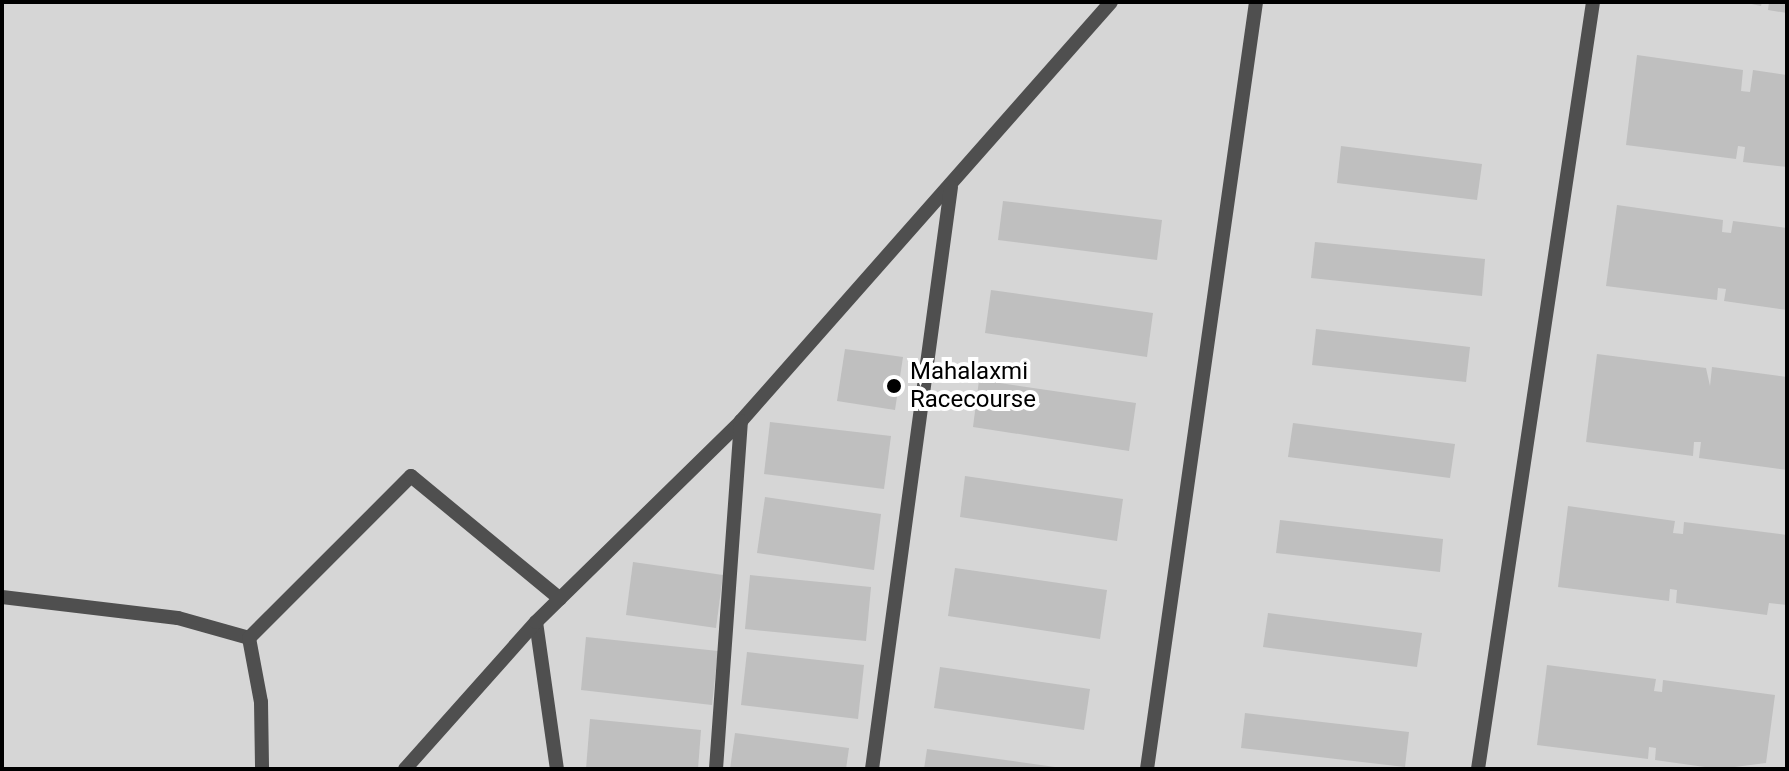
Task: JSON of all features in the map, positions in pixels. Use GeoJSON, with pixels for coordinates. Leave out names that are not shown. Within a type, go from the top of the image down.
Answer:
{"type":"FeatureCollection","features":[{"type":"Feature","properties":{"kind":"lane"},"geometry":{"type":"LineString","coordinates":[[405,769],[536,622],[741,421],[1111,2]]}},
{"type":"Feature","properties":{"kind":"lane"},"geometry":{"type":"LineString","coordinates":[[1147,769],[1256,2]]}},
{"type":"Feature","properties":{"kind":"lane"},"geometry":{"type":"LineString","coordinates":[[1478,769],[1593,2]]}},
{"type":"Feature","properties":{"kind":"lane"},"geometry":{"type":"LineString","coordinates":[[872,769],[951,186]]}},
{"type":"Feature","properties":{"kind":"lane"},"geometry":{"type":"LineString","coordinates":[[716,769],[741,421]]}},
{"type":"Feature","properties":{"kind":"lane"},"geometry":{"type":"LineString","coordinates":[[249,638],[411,476],[560,599]]}},
{"type":"Feature","properties":{"kind":"lane"},"geometry":{"type":"LineString","coordinates":[[2,597],[178,618],[249,638]]}},
{"type":"Feature","properties":{"kind":"lane"},"geometry":{"type":"LineString","coordinates":[[536,622],[557,769]]}},
{"type":"Feature","properties":{"kind":"lane"},"geometry":{"type":"LineString","coordinates":[[249,638],[261,702],[262,769]]}},
{"type":"Feature","properties":{"kind":"shaded area","name":"Mahalaxmi Racecourse"},"geometry":{"type":"Polygon","coordinates":[[[2,2],[1787,2],[1787,769],[2,769],[2,2]]]}},
{"type":"Feature","properties":{"kind":"building"},"geometry":{"type":"Polygon","coordinates":[[[1769,2],[1787,2],[1787,13],[1768,10],[1769,2]]]}},
{"type":"Feature","properties":{"kind":"building"},"geometry":{"type":"Polygon","coordinates":[[[1637,55],[1743,70],[1741,91],[1750,92],[1753,70],[1787,75],[1787,167],[1743,162],[1745,147],[1738,146],[1736,159],[1626,145],[1637,55]]]}},
{"type":"Feature","properties":{"kind":"building"},"geometry":{"type":"Polygon","coordinates":[[[1341,146],[1482,164],[1477,200],[1337,183],[1341,146]]]}},
{"type":"Feature","properties":{"kind":"building"},"geometry":{"type":"Polygon","coordinates":[[[1003,201],[1162,220],[1157,260],[998,240],[1003,201]]]}},
{"type":"Feature","properties":{"kind":"building"},"geometry":{"type":"Polygon","coordinates":[[[1617,205],[1723,220],[1722,232],[1731,233],[1733,221],[1787,228],[1787,310],[1724,301],[1726,289],[1718,288],[1717,300],[1606,286],[1617,205]]]}},
{"type":"Feature","properties":{"kind":"building"},"geometry":{"type":"Polygon","coordinates":[[[1315,242],[1485,259],[1482,296],[1311,278],[1315,242]]]}},
{"type":"Feature","properties":{"kind":"building"},"geometry":{"type":"Polygon","coordinates":[[[991,290],[1153,313],[1147,357],[985,333],[991,290]]]}},
{"type":"Feature","properties":{"kind":"building"},"geometry":{"type":"Polygon","coordinates":[[[1316,329],[1470,347],[1466,382],[1312,365],[1316,329]]]}},
{"type":"Feature","properties":{"kind":"building"},"geometry":{"type":"Polygon","coordinates":[[[845,349],[903,357],[895,410],[837,401],[845,349]]]}},
{"type":"Feature","properties":{"kind":"building"},"geometry":{"type":"Polygon","coordinates":[[[1597,354],[1706,368],[1710,386],[1712,367],[1787,377],[1787,470],[1699,458],[1701,442],[1694,442],[1693,456],[1586,442],[1597,354]]]}},
{"type":"Feature","properties":{"kind":"building"},"geometry":{"type":"Polygon","coordinates":[[[979,380],[1136,403],[1129,451],[973,427],[979,380]]]}},
{"type":"Feature","properties":{"kind":"building"},"geometry":{"type":"Polygon","coordinates":[[[770,422],[891,436],[884,489],[764,474],[770,422]]]}},
{"type":"Feature","properties":{"kind":"building"},"geometry":{"type":"Polygon","coordinates":[[[1293,423],[1455,444],[1450,478],[1288,457],[1293,423]]]}},
{"type":"Feature","properties":{"kind":"building"},"geometry":{"type":"Polygon","coordinates":[[[965,476],[1123,499],[1117,541],[960,517],[965,476]]]}},
{"type":"Feature","properties":{"kind":"building"},"geometry":{"type":"Polygon","coordinates":[[[765,497],[881,514],[874,570],[757,553],[765,497]]]}},
{"type":"Feature","properties":{"kind":"building"},"geometry":{"type":"Polygon","coordinates":[[[1568,506],[1675,521],[1673,533],[1683,534],[1684,522],[1787,535],[1787,605],[1769,603],[1767,615],[1676,603],[1677,590],[1670,589],[1669,601],[1558,587],[1568,506]]]}},
{"type":"Feature","properties":{"kind":"building"},"geometry":{"type":"Polygon","coordinates":[[[1280,520],[1443,539],[1440,572],[1276,553],[1280,520]]]}},
{"type":"Feature","properties":{"kind":"building"},"geometry":{"type":"Polygon","coordinates":[[[633,562],[723,575],[716,628],[626,615],[633,562]]]}},
{"type":"Feature","properties":{"kind":"building"},"geometry":{"type":"Polygon","coordinates":[[[955,568],[1107,590],[1100,639],[948,616],[955,568]]]}},
{"type":"Feature","properties":{"kind":"building"},"geometry":{"type":"Polygon","coordinates":[[[750,575],[871,587],[866,641],[745,629],[750,575]]]}},
{"type":"Feature","properties":{"kind":"building"},"geometry":{"type":"Polygon","coordinates":[[[1268,613],[1422,633],[1417,667],[1263,647],[1268,613]]]}},
{"type":"Feature","properties":{"kind":"building"},"geometry":{"type":"Polygon","coordinates":[[[586,637],[718,651],[712,705],[581,690],[586,637]]]}},
{"type":"Feature","properties":{"kind":"building"},"geometry":{"type":"Polygon","coordinates":[[[747,652],[864,665],[858,719],[741,705],[747,652]]]}},
{"type":"Feature","properties":{"kind":"building"},"geometry":{"type":"Polygon","coordinates":[[[1547,665],[1656,679],[1654,691],[1662,692],[1663,680],[1775,695],[1766,763],[1719,769],[1655,760],[1656,748],[1649,747],[1648,759],[1537,745],[1547,665]]]}},
{"type":"Feature","properties":{"kind":"building"},"geometry":{"type":"Polygon","coordinates":[[[940,667],[1090,689],[1084,730],[934,708],[940,667]]]}},
{"type":"Feature","properties":{"kind":"building"},"geometry":{"type":"Polygon","coordinates":[[[1245,713],[1409,732],[1405,767],[1241,748],[1245,713]]]}},
{"type":"Feature","properties":{"kind":"building"},"geometry":{"type":"Polygon","coordinates":[[[590,719],[701,730],[698,769],[586,769],[590,719]]]}},
{"type":"Feature","properties":{"kind":"building"},"geometry":{"type":"Polygon","coordinates":[[[735,733],[849,748],[846,769],[730,769],[735,733]]]}},
{"type":"Feature","properties":{"kind":"building"},"geometry":{"type":"Polygon","coordinates":[[[927,749],[1055,767],[1055,769],[924,769],[927,749]]]}},
{"type":"Feature","properties":{"kind":"place","name":"Mahalaxmi Racecourse"},"geometry":{"type":"Point","coordinates":[894,386]}}]}
